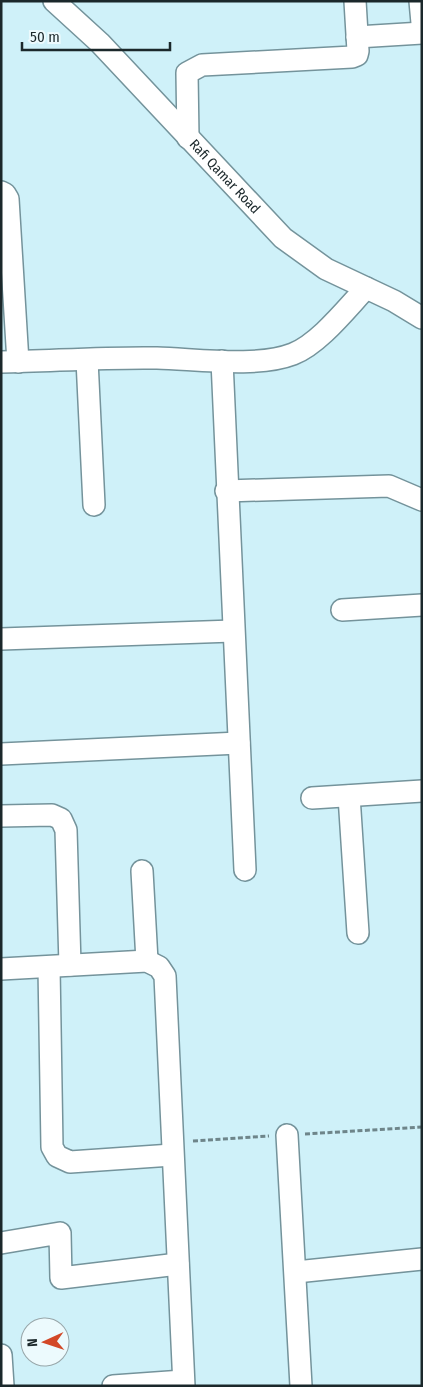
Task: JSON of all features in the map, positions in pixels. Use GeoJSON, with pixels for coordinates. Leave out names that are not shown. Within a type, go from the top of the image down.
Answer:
{"type":"FeatureCollection","features":[{"type":"Feature","properties":{"kind":"street","name":"Rafi Qamar Road"},"geometry":{"type":"LineString","coordinates":[[54,1],[100,43],[283,238],[326,269],[394,301],[422,318]]}},
{"type":"Feature","properties":{"kind":"street"},"geometry":{"type":"LineString","coordinates":[[188,138],[185,78],[187,72],[192,68],[202,65],[352,57],[358,51],[355,1]]}},
{"type":"Feature","properties":{"kind":"street"},"geometry":{"type":"LineString","coordinates":[[420,1],[422,24]]}},
{"type":"Feature","properties":{"kind":"street"},"geometry":{"type":"LineString","coordinates":[[357,37],[422,33]]}},
{"type":"Feature","properties":{"kind":"street"},"geometry":{"type":"LineString","coordinates":[[1,192],[6,194],[8,199],[10,362],[156,358],[222,361],[271,360],[294,354],[314,340],[366,288]]}},
{"type":"Feature","properties":{"kind":"street"},"geometry":{"type":"LineString","coordinates":[[87,360],[94,504]]}},
{"type":"Feature","properties":{"kind":"street"},"geometry":{"type":"LineString","coordinates":[[222,361],[226,491],[245,870]]}},
{"type":"Feature","properties":{"kind":"street"},"geometry":{"type":"LineString","coordinates":[[226,491],[389,486],[422,500]]}},
{"type":"Feature","properties":{"kind":"street"},"geometry":{"type":"LineString","coordinates":[[342,610],[422,605]]}},
{"type":"Feature","properties":{"kind":"street"},"geometry":{"type":"LineString","coordinates":[[1,639],[233,631]]}},
{"type":"Feature","properties":{"kind":"street"},"geometry":{"type":"LineString","coordinates":[[1,754],[238,743]]}},
{"type":"Feature","properties":{"kind":"street"},"geometry":{"type":"LineString","coordinates":[[312,798],[422,791]]}},
{"type":"Feature","properties":{"kind":"street"},"geometry":{"type":"LineString","coordinates":[[349,796],[358,933]]}},
{"type":"Feature","properties":{"kind":"street"},"geometry":{"type":"LineString","coordinates":[[1,816],[52,814],[60,819],[66,830],[70,966]]}},
{"type":"Feature","properties":{"kind":"street"},"geometry":{"type":"LineString","coordinates":[[142,871],[148,961]]}},
{"type":"Feature","properties":{"kind":"street"},"geometry":{"type":"LineString","coordinates":[[1,970],[148,961],[159,967],[165,976],[183,1384],[113,1386]]}},
{"type":"Feature","properties":{"kind":"street"},"geometry":{"type":"LineString","coordinates":[[49,966],[52,1147],[57,1156],[70,1162],[172,1155]]}},
{"type":"Feature","properties":{"kind":"street"},"geometry":{"type":"LineString","coordinates":[[287,1135],[301,1386]]}},
{"type":"Feature","properties":{"kind":"street"},"geometry":{"type":"LineString","coordinates":[[1,1243],[60,1234],[61,1278],[178,1264]]}},
{"type":"Feature","properties":{"kind":"street"},"geometry":{"type":"LineString","coordinates":[[296,1272],[422,1259]]}},
{"type":"Feature","properties":{"kind":"street"},"geometry":{"type":"LineString","coordinates":[[1,1355],[3,1386]]}}]}
